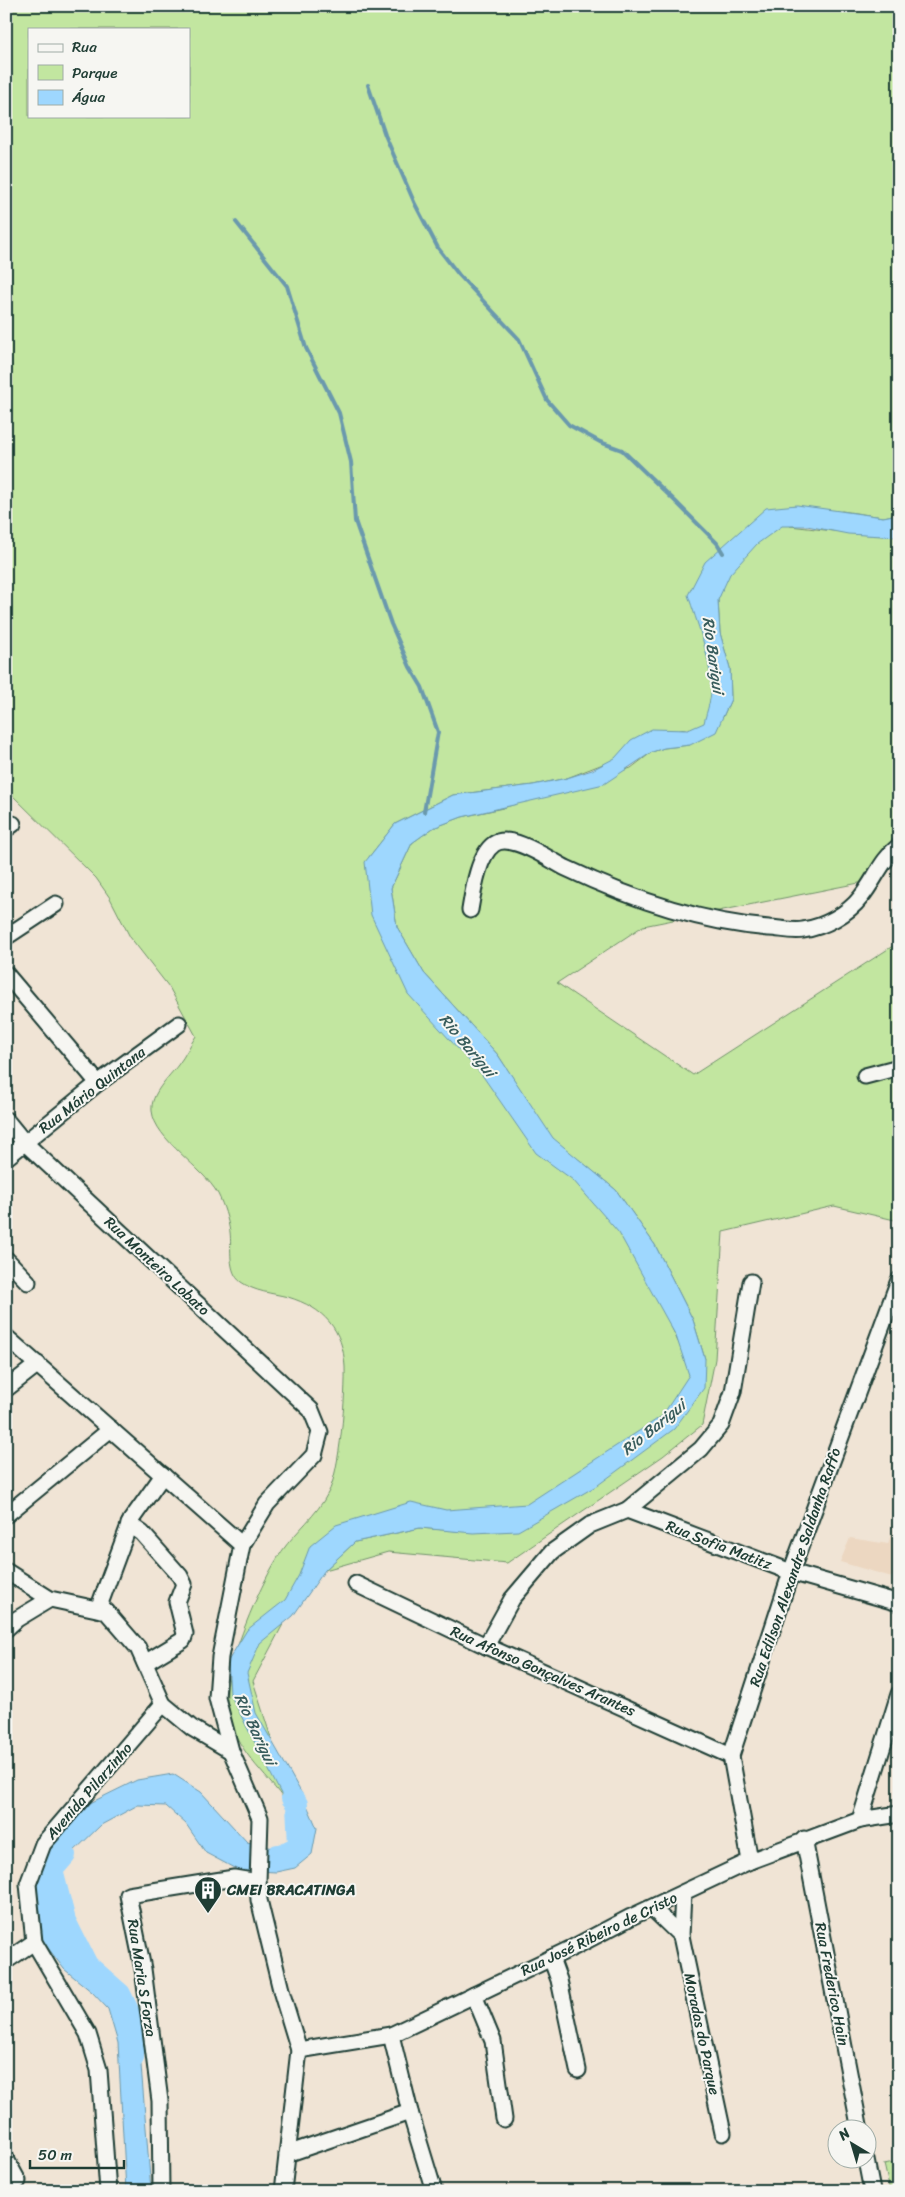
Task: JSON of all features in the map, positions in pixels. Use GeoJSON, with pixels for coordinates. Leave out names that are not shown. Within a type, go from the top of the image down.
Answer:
{"type":"FeatureCollection","features":[{"type":"Feature","properties":{"kind":"street"},"geometry":{"type":"LineString","coordinates":[[470,910],[474,885],[485,854],[494,844],[506,840],[528,848],[604,886],[678,910],[733,924],[802,930],[832,921],[860,898],[888,854],[899,846]]}},
{"type":"Feature","properties":{"kind":"street"},"geometry":{"type":"LineString","coordinates":[[6,937],[56,904]]}},
{"type":"Feature","properties":{"kind":"street"},"geometry":{"type":"LineString","coordinates":[[6,974],[98,1083]]}},
{"type":"Feature","properties":{"kind":"street","name":"Rua Mário Quintana"},"geometry":{"type":"LineString","coordinates":[[6,1158],[98,1083],[179,1024]]}},
{"type":"Feature","properties":{"kind":"street"},"geometry":{"type":"LineString","coordinates":[[865,1076],[899,1067]]}},
{"type":"Feature","properties":{"kind":"street","name":"Rua Monteiro Lobato"},"geometry":{"type":"LineString","coordinates":[[6,1120],[24,1142],[310,1410],[320,1432],[314,1455],[267,1504],[242,1545]]}},
{"type":"Feature","properties":{"kind":"street"},"geometry":{"type":"LineString","coordinates":[[6,1259],[28,1282]]}},
{"type":"Feature","properties":{"kind":"street","name":"Rua Edilson Alexandre Saldanha Raffo"},"geometry":{"type":"LineString","coordinates":[[750,1861],[731,1756],[791,1572],[899,1280]]}},
{"type":"Feature","properties":{"kind":"street"},"geometry":{"type":"LineString","coordinates":[[486,1646],[512,1599],[552,1552],[590,1525],[627,1510],[700,1449],[721,1425],[733,1392],[751,1282]]}},
{"type":"Feature","properties":{"kind":"street"},"geometry":{"type":"LineString","coordinates":[[6,1337],[242,1545],[220,1657],[217,1698],[231,1751],[260,1818],[259,1900],[299,2050],[283,2191]]}},
{"type":"Feature","properties":{"kind":"street"},"geometry":{"type":"LineString","coordinates":[[6,1389],[38,1364]]}},
{"type":"Feature","properties":{"kind":"street"},"geometry":{"type":"LineString","coordinates":[[6,1515],[111,1429]]}},
{"type":"Feature","properties":{"kind":"street"},"geometry":{"type":"LineString","coordinates":[[98,1609],[129,1524],[164,1475]]}},
{"type":"Feature","properties":{"kind":"street","name":"Rua Sofia Matitz"},"geometry":{"type":"LineString","coordinates":[[627,1510],[791,1572],[899,1603]]}},
{"type":"Feature","properties":{"kind":"street"},"geometry":{"type":"LineString","coordinates":[[129,1524],[142,1533],[180,1576],[184,1584],[177,1602],[185,1634],[183,1640],[145,1663]]}},
{"type":"Feature","properties":{"kind":"street"},"geometry":{"type":"LineString","coordinates":[[6,1571],[50,1599],[106,1611],[124,1629],[138,1648],[163,1704],[192,1728],[231,1751]]}},
{"type":"Feature","properties":{"kind":"street","name":"Rua Afonso Gonçalves Arantes"},"geometry":{"type":"LineString","coordinates":[[356,1584],[486,1646],[731,1756]]}},
{"type":"Feature","properties":{"kind":"street"},"geometry":{"type":"LineString","coordinates":[[6,1629],[17,1619],[50,1599]]}},
{"type":"Feature","properties":{"kind":"street"},"geometry":{"type":"LineString","coordinates":[[860,1820],[899,1694]]}},
{"type":"Feature","properties":{"kind":"street","name":"Avenida Pilarzinho"},"geometry":{"type":"LineString","coordinates":[[108,2191],[99,2070],[88,2034],[34,1942],[28,1884],[43,1844],[163,1704]]}},
{"type":"Feature","properties":{"kind":"street","name":"Rua José Ribeiro de Cristo"},"geometry":{"type":"LineString","coordinates":[[299,2050],[391,2035],[750,1861],[804,1839],[860,1820],[899,1814]]}},
{"type":"Feature","properties":{"kind":"street","name":"Rua Frederico Hain"},"geometry":{"type":"LineString","coordinates":[[804,1839],[858,2120]]}},
{"type":"Feature","properties":{"kind":"street","name":"Rua Maria S Forza"},"geometry":{"type":"LineString","coordinates":[[161,2191],[160,2101],[143,1969],[128,1895],[234,1878],[258,1879]]}},
{"type":"Feature","properties":{"kind":"street","name":"Moradas do Parque"},"geometry":{"type":"LineString","coordinates":[[683,1893],[681,1936],[723,2133]]}},
{"type":"Feature","properties":{"kind":"street"},"geometry":{"type":"LineString","coordinates":[[652,1908],[681,1936]]}},
{"type":"Feature","properties":{"kind":"street"},"geometry":{"type":"LineString","coordinates":[[6,1961],[34,1942]]}},
{"type":"Feature","properties":{"kind":"street"},"geometry":{"type":"LineString","coordinates":[[551,1958],[559,1980],[578,2070]]}},
{"type":"Feature","properties":{"kind":"street"},"geometry":{"type":"LineString","coordinates":[[474,1995],[493,2041],[504,2119]]}},
{"type":"Feature","properties":{"kind":"street"},"geometry":{"type":"LineString","coordinates":[[391,2035],[410,2112],[434,2191]]}},
{"type":"Feature","properties":{"kind":"street"},"geometry":{"type":"LineString","coordinates":[[287,2154],[410,2112]]}},
{"type":"Feature","properties":{"kind":"street"},"geometry":{"type":"LineString","coordinates":[[6,2159],[18,2182]]}},
{"type":"Feature","properties":{"kind":"street"},"geometry":{"type":"LineString","coordinates":[[868,2170],[872,2191]]}},
{"type":"Feature","properties":{"kind":"shaded area"},"geometry":{"type":"Polygon","coordinates":[[[897,1515],[899,1515],[899,1579],[840,1562],[850,1538],[888,1544],[897,1515]]]}},
{"type":"Feature","properties":{"kind":"green space"},"geometry":{"type":"Polygon","coordinates":[[[6,6],[899,6],[899,514],[883,517],[842,511],[790,526],[899,537],[899,831],[869,881],[643,926],[557,983],[693,1075],[899,942],[899,1221],[834,1206],[723,1232],[715,1359],[702,1425],[663,1456],[507,1563],[388,1552],[325,1570],[355,1542],[420,1528],[457,1531],[360,1518],[290,1611],[253,1681],[278,1760],[313,1820],[313,1846],[305,1855],[297,1843],[298,1828],[291,1810],[247,1754],[233,1730],[228,1712],[227,1690],[231,1668],[242,1633],[266,1579],[282,1551],[323,1501],[332,1483],[341,1432],[345,1367],[343,1354],[336,1331],[312,1307],[288,1297],[252,1288],[237,1278],[232,1266],[228,1222],[218,1194],[202,1174],[170,1143],[155,1122],[152,1111],[154,1098],[165,1080],[181,1062],[196,1036],[169,987],[130,937],[110,898],[96,878],[6,789],[6,6]],[[721,592],[713,603],[723,717],[731,699],[730,668],[720,633],[718,600],[721,592]],[[691,728],[680,730],[610,766],[603,764],[567,778],[533,785],[453,795],[395,824],[369,857],[392,938],[525,1097],[498,1055],[424,973],[397,927],[391,888],[412,843],[433,828],[462,817],[503,808],[631,768],[652,752],[664,748],[690,745],[691,728]],[[573,1155],[629,1226],[678,1342],[705,1359],[693,1320],[655,1245],[616,1190],[573,1155]]]}},
{"type":"Feature","properties":{"kind":"green space"},"geometry":{"type":"Polygon","coordinates":[[[899,2161],[899,2191],[890,2191],[884,2164],[899,2161]]]}},
{"type":"Feature","properties":{"kind":"water"},"geometry":{"type":"Polygon","coordinates":[[[797,505],[883,517],[899,514],[899,537],[848,534],[807,526],[782,526],[757,544],[730,574],[718,600],[720,633],[730,668],[731,699],[716,732],[690,745],[664,748],[652,752],[604,784],[462,817],[433,828],[412,843],[391,888],[397,927],[424,973],[498,1055],[553,1138],[616,1190],[655,1245],[693,1320],[705,1359],[704,1388],[674,1429],[598,1485],[518,1531],[473,1533],[420,1528],[355,1542],[325,1570],[293,1616],[260,1643],[247,1673],[256,1713],[302,1794],[317,1828],[312,1854],[295,1868],[276,1872],[238,1870],[206,1853],[186,1824],[166,1806],[138,1805],[101,1825],[70,1855],[54,1879],[60,1917],[79,1965],[124,2003],[139,2040],[151,2191],[126,2191],[118,2043],[108,2009],[92,1992],[64,1969],[42,1940],[33,1907],[34,1879],[46,1850],[86,1805],[137,1780],[173,1774],[201,1792],[247,1842],[282,1850],[302,1835],[230,1694],[228,1661],[247,1630],[285,1600],[299,1575],[310,1546],[336,1525],[411,1502],[446,1510],[527,1504],[662,1416],[689,1375],[676,1336],[619,1233],[573,1180],[536,1153],[482,1075],[408,994],[371,915],[365,862],[395,824],[453,795],[533,785],[567,778],[592,770],[615,758],[631,740],[652,729],[688,730],[704,723],[711,695],[710,674],[702,639],[688,595],[705,562],[766,508],[797,505]]]}},
{"type":"Feature","properties":{"kind":"waterway"},"geometry":{"type":"LineString","coordinates":[[368,85],[385,135],[415,204],[438,248],[459,275],[519,339],[547,400],[569,425],[600,442],[622,450],[717,543],[723,553]]}},
{"type":"Feature","properties":{"kind":"waterway"},"geometry":{"type":"LineString","coordinates":[[236,222],[287,286],[306,348],[339,413],[351,462],[355,521],[391,624],[410,667],[422,687],[438,732],[424,812]]}},
{"type":"Feature","properties":{"kind":"waterway","name":"Rio Barigui"},"geometry":{"type":"LineString","coordinates":[[278,1855],[282,1855],[299,1846],[297,1804],[292,1798]]}},
{"type":"Feature","properties":{"kind":"waterway","name":"Rio Barigui"},"geometry":{"type":"LineString","coordinates":[[65,1855],[52,1870],[65,1921],[87,1965],[120,1994],[134,2023],[133,2058]]}},
{"type":"Feature","properties":{"kind":"place","name":"CMEI BRACATINGA"},"geometry":{"type":"Point","coordinates":[208,1914]}}]}
